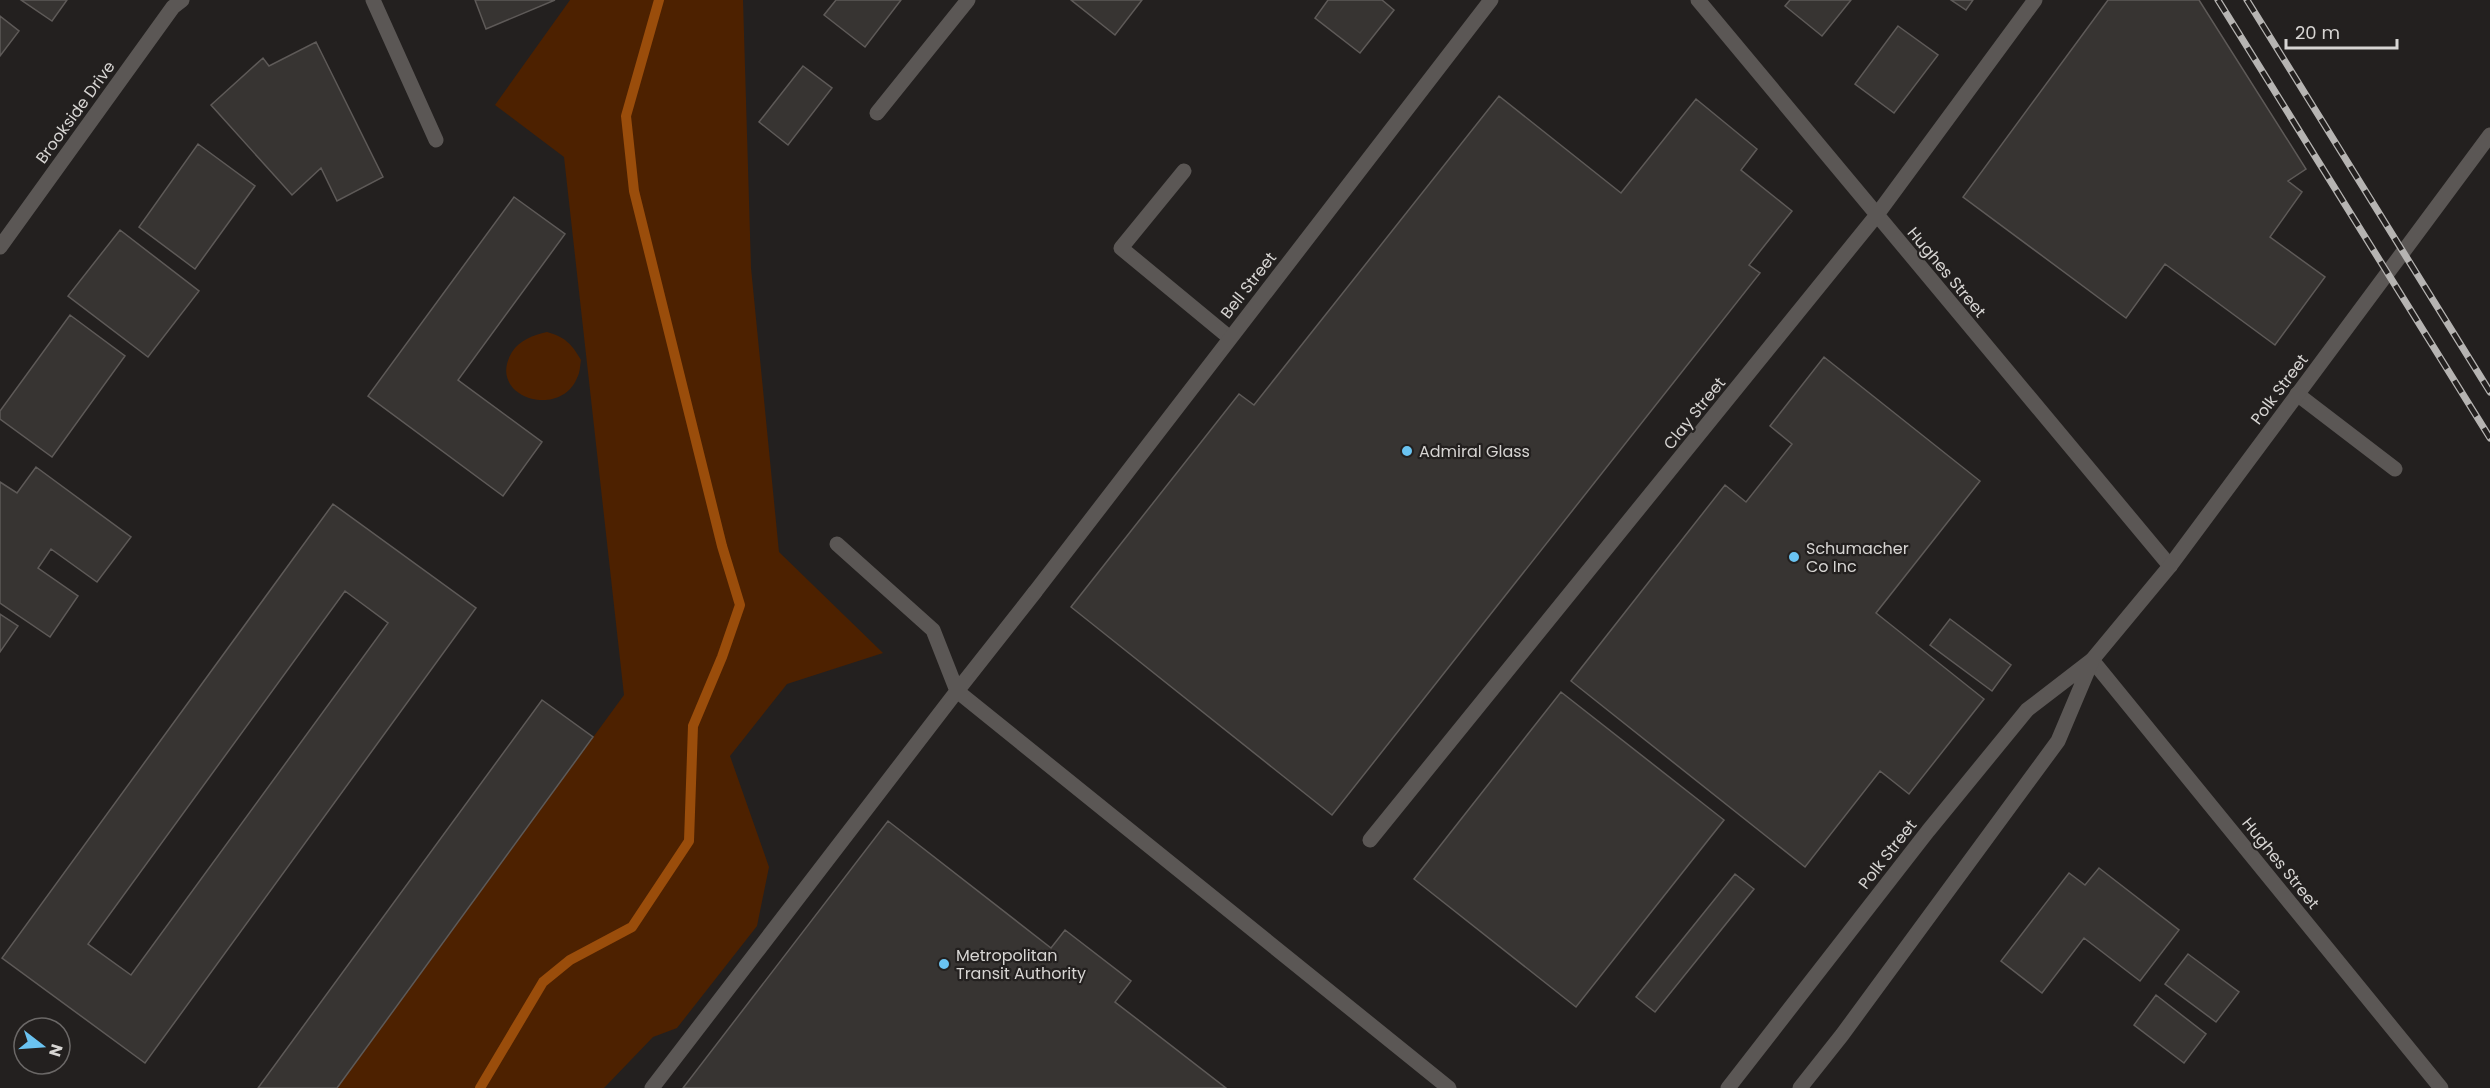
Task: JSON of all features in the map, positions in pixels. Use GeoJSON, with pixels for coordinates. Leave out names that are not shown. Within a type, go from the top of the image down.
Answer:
{"type":"FeatureCollection","features":[{"type":"Feature","properties":{"kind":"street","name":"Brookside Drive"},"geometry":{"type":"LineString","coordinates":[[0,247],[173,7],[182,0]]}},
{"type":"Feature","properties":{"kind":"street"},"geometry":{"type":"LineString","coordinates":[[373,0],[436,140]]}},
{"type":"Feature","properties":{"kind":"street"},"geometry":{"type":"LineString","coordinates":[[877,113],[968,0]]}},
{"type":"Feature","properties":{"kind":"street","name":"Bell Street"},"geometry":{"type":"LineString","coordinates":[[652,1088],[1491,0]]}},
{"type":"Feature","properties":{"kind":"street","name":"Hughes Street"},"geometry":{"type":"LineString","coordinates":[[1698,0],[2169,566]]}},
{"type":"Feature","properties":{"kind":"street","name":"Clay Street"},"geometry":{"type":"LineString","coordinates":[[1370,840],[1876,216],[2035,0]]}},
{"type":"Feature","properties":{"kind":"street","name":"Polk Street"},"geometry":{"type":"LineString","coordinates":[[1728,1088],[1928,831],[2027,710],[2092,660],[2169,566],[2490,135]]}},
{"type":"Feature","properties":{"kind":"street"},"geometry":{"type":"LineString","coordinates":[[1184,171],[1121,248],[1230,338]]}},
{"type":"Feature","properties":{"kind":"street"},"geometry":{"type":"LineString","coordinates":[[2297,394],[2395,469]]}},
{"type":"Feature","properties":{"kind":"street"},"geometry":{"type":"LineString","coordinates":[[837,544],[933,630],[957,691],[1449,1088]]}},
{"type":"Feature","properties":{"kind":"street","name":"Hughes Street"},"geometry":{"type":"LineString","coordinates":[[2092,660],[2441,1088]]}},
{"type":"Feature","properties":{"kind":"street","name":"Polk Street"},"geometry":{"type":"LineString","coordinates":[[1800,1088],[1842,1035],[2058,741],[2092,660]]}},
{"type":"Feature","properties":{"kind":"shaded area"},"geometry":{"type":"Polygon","coordinates":[[[570,0],[743,0],[751,268],[779,552],[883,653],[787,684],[730,756],[769,867],[757,926],[677,1028],[653,1037],[604,1088],[337,1088],[624,695],[564,157],[495,105],[570,0]]]}},
{"type":"Feature","properties":{"kind":"shaded area"},"geometry":{"type":"Polygon","coordinates":[[[547,332],[559,336],[574,350],[581,360],[579,374],[568,391],[556,398],[542,400],[528,398],[516,391],[508,381],[506,368],[512,352],[519,344],[532,336],[547,332]]]}},
{"type":"Feature","properties":{"kind":"building"},"geometry":{"type":"Polygon","coordinates":[[[21,0],[67,0],[52,21],[21,0]]]}},
{"type":"Feature","properties":{"kind":"building"},"geometry":{"type":"Polygon","coordinates":[[[475,0],[555,0],[486,29],[475,0]]]}},
{"type":"Feature","properties":{"kind":"building"},"geometry":{"type":"Polygon","coordinates":[[[836,0],[901,0],[865,47],[824,15],[836,0]]]}},
{"type":"Feature","properties":{"kind":"building"},"geometry":{"type":"Polygon","coordinates":[[[1071,0],[1142,0],[1115,35],[1071,0]]]}},
{"type":"Feature","properties":{"kind":"building"},"geometry":{"type":"Polygon","coordinates":[[[1328,0],[1382,0],[1394,10],[1360,53],[1315,18],[1328,0]]]}},
{"type":"Feature","properties":{"kind":"building"},"geometry":{"type":"Polygon","coordinates":[[[1790,0],[1851,0],[1822,36],[1785,6],[1790,0]]]}},
{"type":"Feature","properties":{"kind":"building"},"geometry":{"type":"Polygon","coordinates":[[[1951,0],[1973,0],[1966,10],[1951,0]]]}},
{"type":"Feature","properties":{"kind":"building"},"geometry":{"type":"Polygon","coordinates":[[[2108,0],[2199,0],[2306,169],[2288,181],[2302,192],[2270,237],[2325,277],[2275,345],[2165,264],[2126,318],[1963,197],[2108,0]]]}},
{"type":"Feature","properties":{"kind":"building"},"geometry":{"type":"Polygon","coordinates":[[[0,16],[19,31],[0,56],[0,16]]]}},
{"type":"Feature","properties":{"kind":"building"},"geometry":{"type":"Polygon","coordinates":[[[1898,26],[1938,55],[1894,113],[1855,84],[1898,26]]]}},
{"type":"Feature","properties":{"kind":"building"},"geometry":{"type":"Polygon","coordinates":[[[316,42],[383,177],[337,201],[321,168],[292,195],[211,105],[263,58],[269,66],[316,42]]]}},
{"type":"Feature","properties":{"kind":"building"},"geometry":{"type":"Polygon","coordinates":[[[803,66],[832,88],[788,145],[759,122],[803,66]]]}},
{"type":"Feature","properties":{"kind":"building","name":"Admiral Glass"},"geometry":{"type":"Polygon","coordinates":[[[1499,96],[1621,193],[1696,99],[1757,149],[1741,170],[1792,211],[1749,265],[1760,273],[1332,815],[1071,607],[1239,394],[1254,405],[1499,96]]]}},
{"type":"Feature","properties":{"kind":"building"},"geometry":{"type":"Polygon","coordinates":[[[198,144],[255,186],[195,269],[139,227],[198,144]]]}},
{"type":"Feature","properties":{"kind":"building"},"geometry":{"type":"Polygon","coordinates":[[[514,197],[565,234],[458,380],[542,442],[503,496],[368,396],[514,197]]]}},
{"type":"Feature","properties":{"kind":"building"},"geometry":{"type":"Polygon","coordinates":[[[120,230],[199,291],[148,357],[68,296],[120,230]]]}},
{"type":"Feature","properties":{"kind":"building"},"geometry":{"type":"Polygon","coordinates":[[[70,315],[125,356],[52,457],[0,419],[0,411],[70,315]]]}},
{"type":"Feature","properties":{"kind":"building","name":"Schumacher Co Inc"},"geometry":{"type":"Polygon","coordinates":[[[1824,357],[1980,481],[1876,613],[1984,699],[1909,794],[1880,771],[1805,867],[1571,681],[1725,485],[1746,502],[1792,444],[1770,426],[1824,357]]]}},
{"type":"Feature","properties":{"kind":"building"},"geometry":{"type":"Polygon","coordinates":[[[36,467],[131,537],[97,582],[51,549],[38,568],[78,596],[50,637],[0,603],[0,482],[17,493],[36,467]]]}},
{"type":"Feature","properties":{"kind":"building"},"geometry":{"type":"Polygon","coordinates":[[[333,504],[476,608],[145,1063],[2,958],[333,504]],[[345,591],[88,944],[131,975],[388,623],[345,591]]]}},
{"type":"Feature","properties":{"kind":"building"},"geometry":{"type":"Polygon","coordinates":[[[0,614],[18,626],[0,652],[0,614]]]}},
{"type":"Feature","properties":{"kind":"building"},"geometry":{"type":"Polygon","coordinates":[[[1950,619],[2011,665],[1992,691],[1930,645],[1950,619]]]}},
{"type":"Feature","properties":{"kind":"building"},"geometry":{"type":"Polygon","coordinates":[[[1561,692],[1724,820],[1576,1007],[1414,879],[1561,692]]]}},
{"type":"Feature","properties":{"kind":"building"},"geometry":{"type":"Polygon","coordinates":[[[542,700],[593,737],[337,1088],[258,1088],[542,700]]]}},
{"type":"Feature","properties":{"kind":"building","name":"Metropolitan Transit Authority"},"geometry":{"type":"Polygon","coordinates":[[[888,821],[1051,948],[1065,930],[1131,981],[1115,1002],[1226,1088],[683,1088],[888,821]]]}},
{"type":"Feature","properties":{"kind":"building"},"geometry":{"type":"Polygon","coordinates":[[[2099,868],[2179,930],[2140,981],[2084,938],[2042,993],[2001,961],[2069,873],[2085,885],[2099,868]]]}},
{"type":"Feature","properties":{"kind":"building"},"geometry":{"type":"Polygon","coordinates":[[[1735,874],[1754,889],[1655,1012],[1636,997],[1735,874]]]}},
{"type":"Feature","properties":{"kind":"building"},"geometry":{"type":"Polygon","coordinates":[[[2188,954],[2239,992],[2216,1022],[2165,984],[2188,954]]]}},
{"type":"Feature","properties":{"kind":"building"},"geometry":{"type":"Polygon","coordinates":[[[2156,995],[2206,1034],[2184,1063],[2134,1025],[2156,995]]]}},
{"type":"Feature","properties":{"kind":"waterway"},"geometry":{"type":"LineString","coordinates":[[480,1088],[543,982],[570,960],[632,927],[689,841],[693,726],[722,657],[740,605],[722,546],[634,191],[626,116],[659,0]]}},
{"type":"Feature","properties":{"kind":"railway"},"geometry":{"type":"LineString","coordinates":[[2218,0],[2490,438]]}},
{"type":"Feature","properties":{"kind":"railway"},"geometry":{"type":"LineString","coordinates":[[2247,0],[2490,392]]}},
{"type":"Feature","properties":{"kind":"place","name":"Admiral Glass"},"geometry":{"type":"Point","coordinates":[1407,451]}},
{"type":"Feature","properties":{"kind":"place","name":"Schumacher Co Inc"},"geometry":{"type":"Point","coordinates":[1794,557]}},
{"type":"Feature","properties":{"kind":"place","name":"Metropolitan Transit Authority"},"geometry":{"type":"Point","coordinates":[944,964]}}]}
